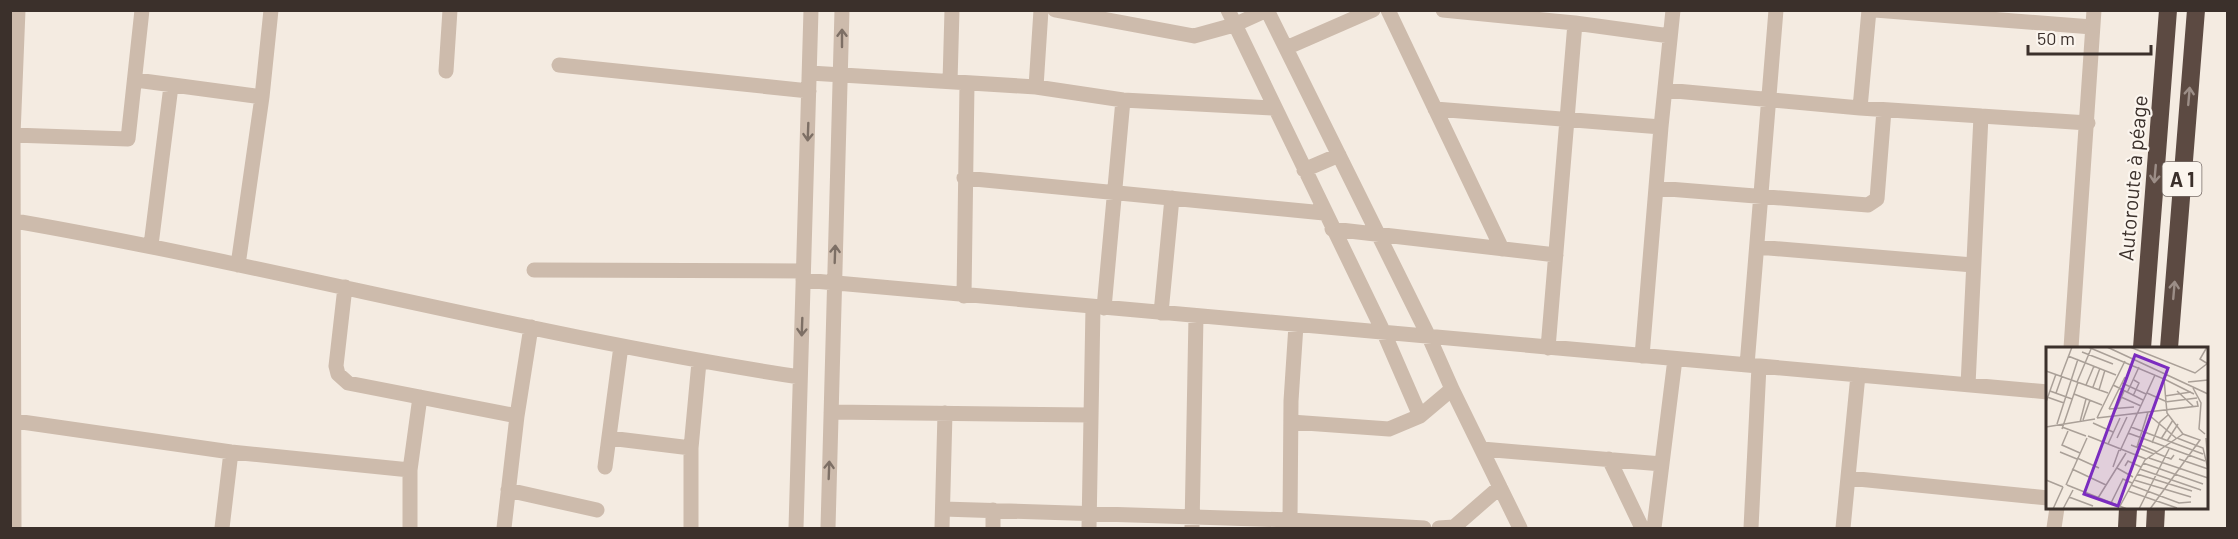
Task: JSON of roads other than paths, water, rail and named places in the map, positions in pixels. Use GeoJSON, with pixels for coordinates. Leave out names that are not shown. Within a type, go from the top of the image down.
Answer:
{"type":"FeatureCollection","features":[{"type":"Feature","properties":{"kind":"highway","name":"Autoroute à péage"},"geometry":{"type":"LineString","coordinates":[[2142,347],[2168,10]]}},
{"type":"Feature","properties":{"kind":"highway","name":"A 1"},"geometry":{"type":"LineString","coordinates":[[2169,347],[2196,10]]}},
{"type":"Feature","properties":{"kind":"highway"},"geometry":{"type":"LineString","coordinates":[[2127,528],[2128,509]]}},
{"type":"Feature","properties":{"kind":"highway"},"geometry":{"type":"LineString","coordinates":[[2155,528],[2156,509]]}},
{"type":"Feature","properties":{"kind":"street"},"geometry":{"type":"LineString","coordinates":[[14,528],[13,135],[18,10]]}},
{"type":"Feature","properties":{"kind":"street"},"geometry":{"type":"LineString","coordinates":[[13,135],[128,139],[142,10]]}},
{"type":"Feature","properties":{"kind":"street"},"geometry":{"type":"LineString","coordinates":[[238,265],[262,97],[270,10]]}},
{"type":"Feature","properties":{"kind":"street"},"geometry":{"type":"LineString","coordinates":[[446,71],[450,10]]}},
{"type":"Feature","properties":{"kind":"street"},"geometry":{"type":"LineString","coordinates":[[796,528],[811,10]]}},
{"type":"Feature","properties":{"kind":"street"},"geometry":{"type":"LineString","coordinates":[[828,528],[842,10]]}},
{"type":"Feature","properties":{"kind":"street"},"geometry":{"type":"LineString","coordinates":[[950,82],[952,10]]}},
{"type":"Feature","properties":{"kind":"street"},"geometry":{"type":"LineString","coordinates":[[1036,87],[1041,10]]}},
{"type":"Feature","properties":{"kind":"street"},"geometry":{"type":"LineString","coordinates":[[1055,10],[1194,36],[1231,18],[1267,10],[1430,337],[1452,389],[1520,528]]}},
{"type":"Feature","properties":{"kind":"street"},"geometry":{"type":"LineString","coordinates":[[1286,48],[1373,10]]}},
{"type":"Feature","properties":{"kind":"street"},"geometry":{"type":"LineString","coordinates":[[1388,10],[1502,249]]}},
{"type":"Feature","properties":{"kind":"street"},"geometry":{"type":"LineString","coordinates":[[1443,10],[1501,13],[1670,36]]}},
{"type":"Feature","properties":{"kind":"street"},"geometry":{"type":"LineString","coordinates":[[1642,356],[1673,10]]}},
{"type":"Feature","properties":{"kind":"street"},"geometry":{"type":"LineString","coordinates":[[1751,528],[1757,247],[1776,10]]}},
{"type":"Feature","properties":{"kind":"street"},"geometry":{"type":"LineString","coordinates":[[1860,108],[1869,10]]}},
{"type":"Feature","properties":{"kind":"street"},"geometry":{"type":"LineString","coordinates":[[1875,10],[1963,14],[2092,27]]}},
{"type":"Feature","properties":{"kind":"street"},"geometry":{"type":"LineString","coordinates":[[2071,347],[2094,10]]}},
{"type":"Feature","properties":{"kind":"street"},"geometry":{"type":"LineString","coordinates":[[1231,18],[1384,333],[1420,416]]}},
{"type":"Feature","properties":{"kind":"street"},"geometry":{"type":"LineString","coordinates":[[1548,348],[1575,23]]}},
{"type":"Feature","properties":{"kind":"street"},"geometry":{"type":"LineString","coordinates":[[560,64],[809,91]]}},
{"type":"Feature","properties":{"kind":"street"},"geometry":{"type":"LineString","coordinates":[[810,73],[1036,87],[1123,100],[1274,108]]}},
{"type":"Feature","properties":{"kind":"street"},"geometry":{"type":"LineString","coordinates":[[136,80],[262,97]]}},
{"type":"Feature","properties":{"kind":"street"},"geometry":{"type":"LineString","coordinates":[[964,296],[967,84]]}},
{"type":"Feature","properties":{"kind":"street"},"geometry":{"type":"LineString","coordinates":[[151,245],[171,86]]}},
{"type":"Feature","properties":{"kind":"street"},"geometry":{"type":"LineString","coordinates":[[1665,90],[1884,110],[2088,123]]}},
{"type":"Feature","properties":{"kind":"street"},"geometry":{"type":"LineString","coordinates":[[1089,521],[1091,415],[1099,308],[1123,100]]}},
{"type":"Feature","properties":{"kind":"street"},"geometry":{"type":"LineString","coordinates":[[1435,109],[1661,127]]}},
{"type":"Feature","properties":{"kind":"street"},"geometry":{"type":"LineString","coordinates":[[1656,188],[1869,205],[1877,199],[1884,110]]}},
{"type":"Feature","properties":{"kind":"street"},"geometry":{"type":"LineString","coordinates":[[1968,385],[1981,116]]}},
{"type":"Feature","properties":{"kind":"street"},"geometry":{"type":"LineString","coordinates":[[1304,170],[1338,156]]}},
{"type":"Feature","properties":{"kind":"street"},"geometry":{"type":"LineString","coordinates":[[964,178],[1324,213]]}},
{"type":"Feature","properties":{"kind":"street"},"geometry":{"type":"LineString","coordinates":[[1161,313],[1172,198]]}},
{"type":"Feature","properties":{"kind":"street"},"geometry":{"type":"LineString","coordinates":[[15,221],[151,245],[699,362],[800,377]]}},
{"type":"Feature","properties":{"kind":"street"},"geometry":{"type":"LineString","coordinates":[[1332,229],[1556,255]]}},
{"type":"Feature","properties":{"kind":"street"},"geometry":{"type":"LineString","coordinates":[[1757,247],[1973,265]]}},
{"type":"Feature","properties":{"kind":"street"},"geometry":{"type":"LineString","coordinates":[[534,270],[803,276],[834,284],[2046,392]]}},
{"type":"Feature","properties":{"kind":"street"},"geometry":{"type":"LineString","coordinates":[[345,287],[336,366],[338,375],[348,383],[517,416]]}},
{"type":"Feature","properties":{"kind":"street"},"geometry":{"type":"LineString","coordinates":[[1192,523],[1196,316]]}},
{"type":"Feature","properties":{"kind":"street"},"geometry":{"type":"LineString","coordinates":[[1284,523],[1296,325]]}},
{"type":"Feature","properties":{"kind":"street"},"geometry":{"type":"LineString","coordinates":[[504,528],[517,416],[531,327]]}},
{"type":"Feature","properties":{"kind":"street"},"geometry":{"type":"LineString","coordinates":[[605,467],[621,346]]}},
{"type":"Feature","properties":{"kind":"street"},"geometry":{"type":"LineString","coordinates":[[1654,528],[1675,358]]}},
{"type":"Feature","properties":{"kind":"street"},"geometry":{"type":"LineString","coordinates":[[691,528],[691,448],[699,362]]}},
{"type":"Feature","properties":{"kind":"street"},"geometry":{"type":"LineString","coordinates":[[1843,528],[1858,375]]}},
{"type":"Feature","properties":{"kind":"street"},"geometry":{"type":"LineString","coordinates":[[1290,422],[1389,429],[1420,416],[1452,389]]}},
{"type":"Feature","properties":{"kind":"street"},"geometry":{"type":"LineString","coordinates":[[410,528],[410,471],[420,397]]}},
{"type":"Feature","properties":{"kind":"street"},"geometry":{"type":"LineString","coordinates":[[831,412],[1091,415]]}},
{"type":"Feature","properties":{"kind":"street"},"geometry":{"type":"LineString","coordinates":[[942,528],[945,413]]}},
{"type":"Feature","properties":{"kind":"street"},"geometry":{"type":"LineString","coordinates":[[15,422],[231,452],[410,471]]}},
{"type":"Feature","properties":{"kind":"street"},"geometry":{"type":"LineString","coordinates":[[609,438],[691,448]]}},
{"type":"Feature","properties":{"kind":"street"},"geometry":{"type":"LineString","coordinates":[[1482,449],[1662,464]]}},
{"type":"Feature","properties":{"kind":"street"},"geometry":{"type":"LineString","coordinates":[[222,528],[231,452]]}},
{"type":"Feature","properties":{"kind":"street"},"geometry":{"type":"LineString","coordinates":[[1608,459],[1642,528]]}},
{"type":"Feature","properties":{"kind":"street"},"geometry":{"type":"LineString","coordinates":[[1848,478],[2046,498]]}},
{"type":"Feature","properties":{"kind":"street"},"geometry":{"type":"LineString","coordinates":[[1439,528],[1471,522],[1500,488]]}},
{"type":"Feature","properties":{"kind":"street"},"geometry":{"type":"LineString","coordinates":[[508,490],[597,510]]}},
{"type":"Feature","properties":{"kind":"street"},"geometry":{"type":"LineString","coordinates":[[943,509],[993,510],[1089,521],[1284,523],[1424,528]]}},
{"type":"Feature","properties":{"kind":"street"},"geometry":{"type":"LineString","coordinates":[[2054,528],[2057,509]]}},
{"type":"Feature","properties":{"kind":"street"},"geometry":{"type":"LineString","coordinates":[[993,510],[993,528]]}}]}
